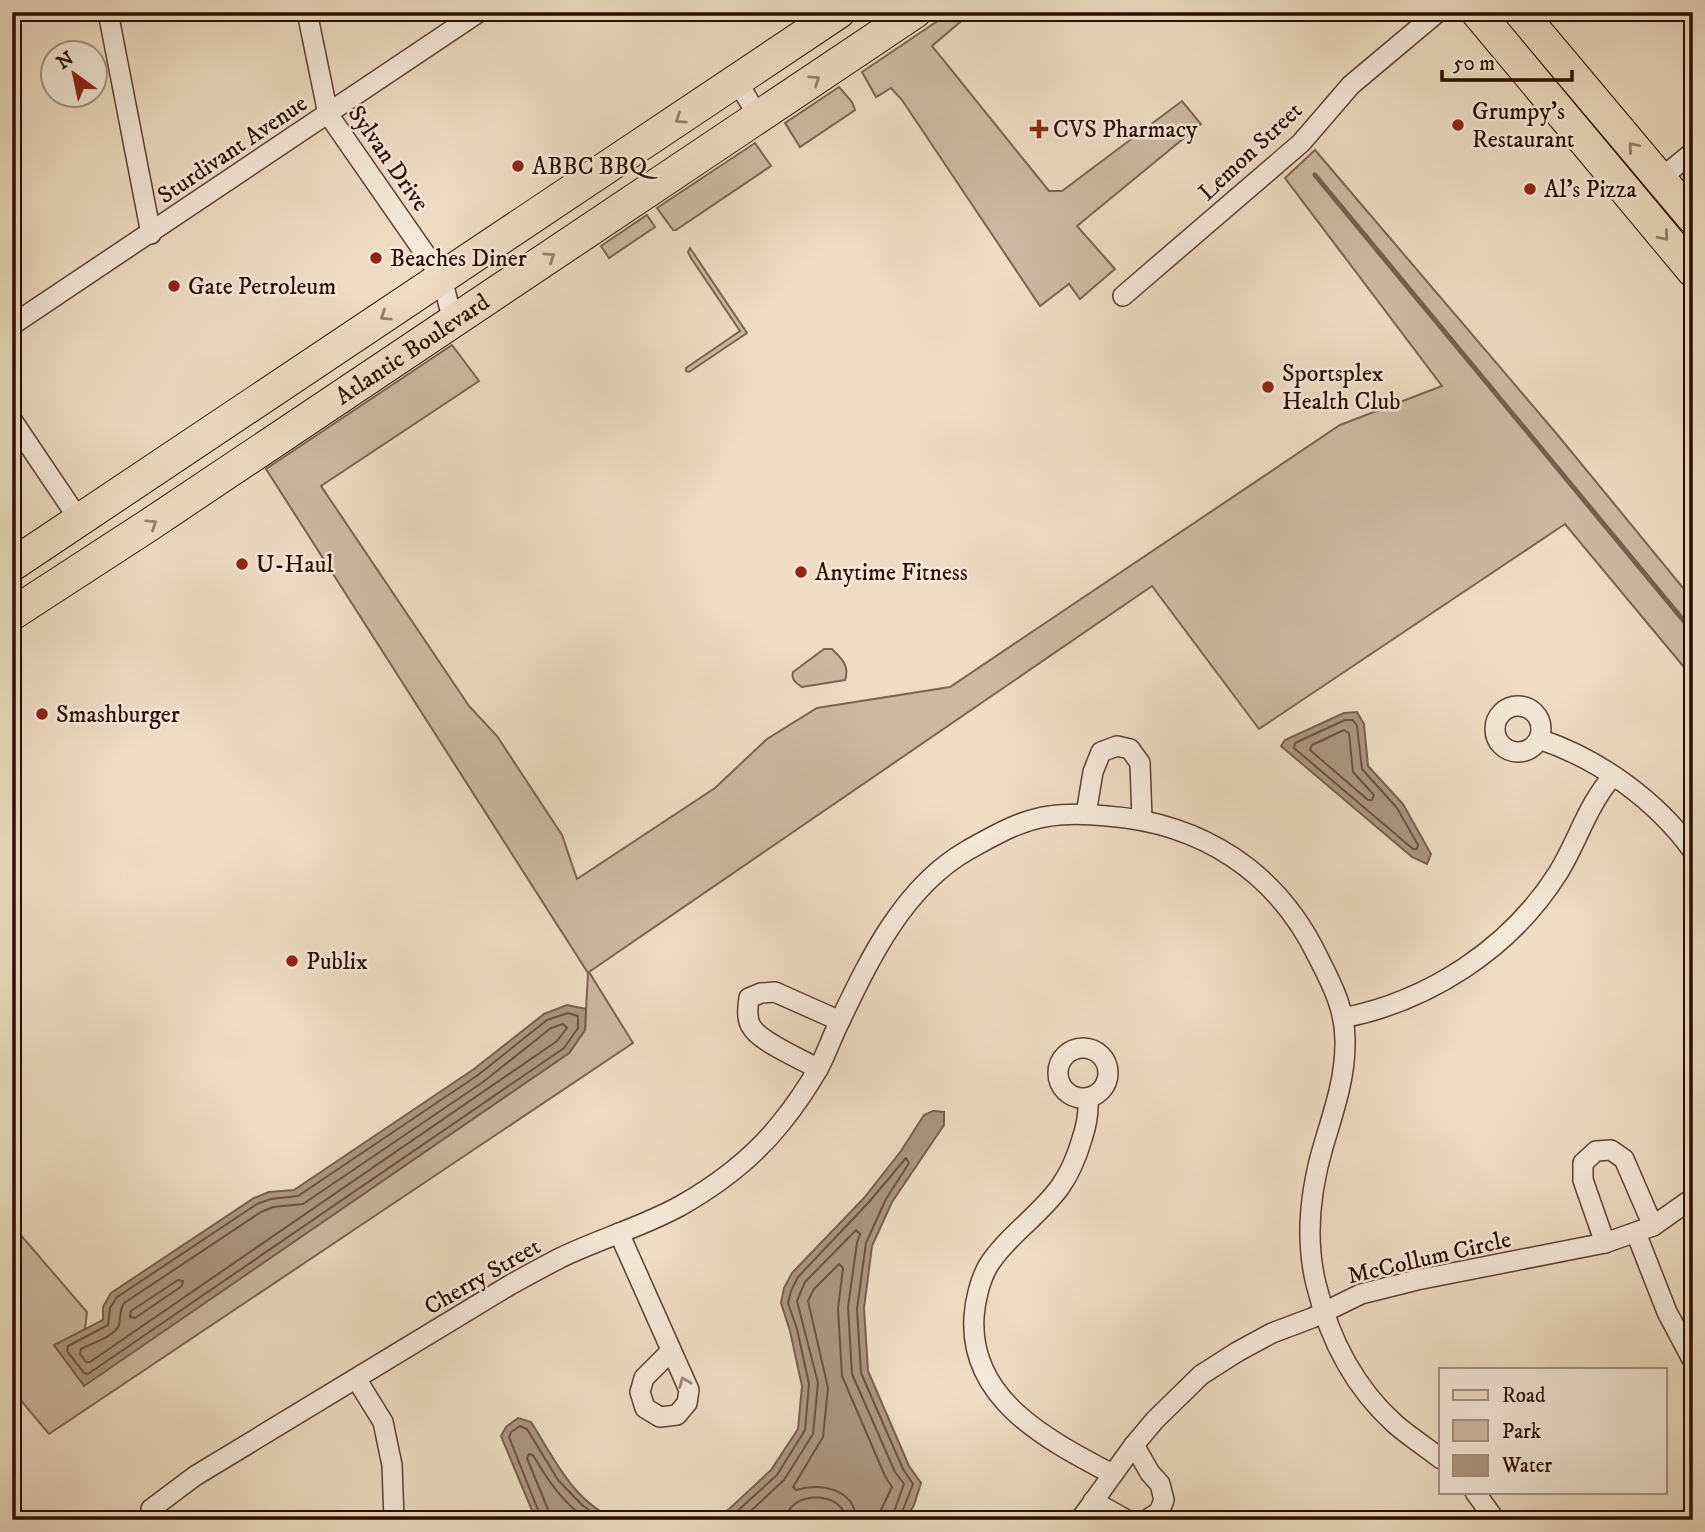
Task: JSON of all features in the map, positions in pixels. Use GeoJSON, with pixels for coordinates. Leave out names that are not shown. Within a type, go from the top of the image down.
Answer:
{"type":"FeatureCollection","features":[{"type":"Feature","properties":{"kind":"main road","name":"Atlantic Boulevard"},"geometry":{"type":"LineString","coordinates":[[12,565],[839,12]]}},
{"type":"Feature","properties":{"kind":"main road","name":"Atlantic Boulevard"},"geometry":{"type":"LineString","coordinates":[[12,612],[101,557],[915,12]]}},
{"type":"Feature","properties":{"kind":"main road"},"geometry":{"type":"LineString","coordinates":[[1477,12],[1693,271]]}},
{"type":"Feature","properties":{"kind":"main road"},"geometry":{"type":"LineString","coordinates":[[1500,12],[1549,67],[1564,64]]}},
{"type":"Feature","properties":{"kind":"main road"},"geometry":{"type":"LineString","coordinates":[[1520,12],[1693,218]]}},
{"type":"Feature","properties":{"kind":"main road"},"geometry":{"type":"LineString","coordinates":[[1634,201],[1660,179]]}},
{"type":"Feature","properties":{"kind":"main road"},"geometry":{"type":"LineString","coordinates":[[101,557],[102,535],[110,519],[184,464],[186,450]]}},
{"type":"Feature","properties":{"kind":"main road"},"geometry":{"type":"LineString","coordinates":[[12,612],[81,547],[83,534],[80,521]]}},
{"type":"Feature","properties":{"kind":"street"},"geometry":{"type":"LineString","coordinates":[[108,12],[151,234]]}},
{"type":"Feature","properties":{"kind":"street","name":"Sylvan Drive"},"geometry":{"type":"LineString","coordinates":[[307,12],[328,114],[442,278],[453,322]]}},
{"type":"Feature","properties":{"kind":"street","name":"Sturdivant Avenue"},"geometry":{"type":"LineString","coordinates":[[12,325],[480,12]]}},
{"type":"Feature","properties":{"kind":"street","name":"Lemon Street"},"geometry":{"type":"LineString","coordinates":[[1124,296],[1301,143],[1351,85],[1438,12]]}},
{"type":"Feature","properties":{"kind":"street"},"geometry":{"type":"LineString","coordinates":[[737,81],[759,118]]}},
{"type":"Feature","properties":{"kind":"street"},"geometry":{"type":"LineString","coordinates":[[1660,179],[1693,152]]}},
{"type":"Feature","properties":{"kind":"street"},"geometry":{"type":"LineString","coordinates":[[12,420],[80,521]]}},
{"type":"Feature","properties":{"kind":"street"},"geometry":{"type":"LineString","coordinates":[[1539,739],[1556,744],[1613,776],[1648,802],[1693,851]]}},
{"type":"Feature","properties":{"kind":"street"},"geometry":{"type":"LineString","coordinates":[[1086,814],[1093,772],[1101,752],[1117,746],[1130,749],[1140,763],[1142,818]]}},
{"type":"Feature","properties":{"kind":"street"},"geometry":{"type":"LineString","coordinates":[[1343,1018],[1371,1012],[1429,989],[1471,964],[1509,932],[1540,899],[1558,873],[1590,807],[1613,776]]}},
{"type":"Feature","properties":{"kind":"street","name":"Cherry Street"},"geometry":{"type":"LineString","coordinates":[[151,1509],[195,1476],[510,1285],[561,1258],[678,1207],[733,1171],[780,1125],[818,1069],[880,943],[918,889],[956,857],[1004,830],[1048,816],[1086,814],[1142,818],[1183,830],[1245,864],[1275,892],[1297,919],[1314,948],[1339,1000],[1345,1042],[1340,1090],[1315,1177],[1309,1242],[1316,1284],[1342,1357],[1357,1383],[1395,1423],[1439,1457]]}},
{"type":"Feature","properties":{"kind":"street"},"geometry":{"type":"LineString","coordinates":[[818,1069],[762,1037],[750,1026],[747,1009],[750,998],[761,993],[775,992],[840,1021]]}},
{"type":"Feature","properties":{"kind":"street"},"geometry":{"type":"LineString","coordinates":[[1087,1098],[1090,1116],[1078,1154],[1059,1188],[987,1267],[975,1304],[973,1335],[980,1367],[1007,1406],[1062,1447],[1112,1474]]}},
{"type":"Feature","properties":{"kind":"street"},"geometry":{"type":"LineString","coordinates":[[1605,1244],[1583,1180],[1583,1163],[1596,1152],[1611,1150],[1624,1159],[1667,1312],[1693,1361]]}},
{"type":"Feature","properties":{"kind":"street","name":"McCollum Circle"},"geometry":{"type":"LineString","coordinates":[[1080,1520],[1134,1445],[1155,1420],[1201,1375],[1272,1333],[1361,1294],[1417,1280],[1605,1244],[1644,1230],[1693,1198]]}},
{"type":"Feature","properties":{"kind":"street"},"geometry":{"type":"LineString","coordinates":[[618,1233],[671,1351]]}},
{"type":"Feature","properties":{"kind":"street"},"geometry":{"type":"LineString","coordinates":[[357,1380],[383,1422],[392,1465],[394,1520]]}},
{"type":"Feature","properties":{"kind":"street"},"geometry":{"type":"LineString","coordinates":[[1134,1445],[1150,1473],[1160,1484],[1164,1500],[1159,1512],[1146,1520]]}},
{"type":"Feature","properties":{"kind":"street"},"geometry":{"type":"LineString","coordinates":[[1476,1494],[1495,1520]]}},
{"type":"Feature","properties":{"kind":"street"},"geometry":{"type":"LineString","coordinates":[[1093,1501],[1127,1520]]}},
{"type":"Feature","properties":{"kind":"green space"},"geometry":{"type":"Polygon","coordinates":[[[951,12],[972,12],[932,46],[1049,191],[1062,191],[1182,101],[1201,124],[1077,226],[1115,269],[1080,299],[1069,284],[1040,306],[902,100],[891,88],[876,97],[862,72],[951,12]]]}},
{"type":"Feature","properties":{"kind":"green space"},"geometry":{"type":"Polygon","coordinates":[[[839,87],[852,102],[855,110],[800,147],[785,123],[839,87]]]}},
{"type":"Feature","properties":{"kind":"green space"},"geometry":{"type":"Polygon","coordinates":[[[755,143],[771,166],[673,230],[657,208],[755,143]]]}},
{"type":"Feature","properties":{"kind":"green space"},"geometry":{"type":"Polygon","coordinates":[[[1315,150],[1556,433],[1693,600],[1693,678],[1565,524],[1259,729],[1152,586],[589,972],[633,1043],[49,1434],[12,1390],[12,1225],[87,1312],[85,1329],[55,1346],[84,1385],[569,1053],[585,1030],[588,973],[266,469],[452,345],[479,381],[321,486],[469,706],[497,736],[562,835],[577,879],[715,788],[767,739],[817,708],[950,687],[1340,425],[1442,386],[1285,178],[1315,150]]]}},
{"type":"Feature","properties":{"kind":"green space"},"geometry":{"type":"Polygon","coordinates":[[[647,215],[655,227],[609,258],[601,246],[647,215]]]}},
{"type":"Feature","properties":{"kind":"green space"},"geometry":{"type":"Polygon","coordinates":[[[690,248],[747,333],[689,372],[686,368],[740,331],[691,258],[688,252],[690,248]]]}},
{"type":"Feature","properties":{"kind":"green space"},"geometry":{"type":"Polygon","coordinates":[[[824,649],[832,649],[842,660],[846,667],[845,680],[802,687],[796,683],[793,672],[824,649]]]}},
{"type":"Feature","properties":{"kind":"water"},"geometry":{"type":"Polygon","coordinates":[[[1357,712],[1364,724],[1368,766],[1403,804],[1431,854],[1427,864],[1412,857],[1281,746],[1285,740],[1344,713],[1357,712]]]}},
{"type":"Feature","properties":{"kind":"water"},"geometry":{"type":"Polygon","coordinates":[[[567,1005],[586,1009],[585,1030],[569,1053],[84,1386],[54,1345],[103,1320],[103,1307],[111,1293],[254,1198],[269,1192],[294,1190],[474,1069],[544,1014],[567,1005]]]}},
{"type":"Feature","properties":{"kind":"water"},"geometry":{"type":"Polygon","coordinates":[[[933,1111],[944,1112],[944,1125],[892,1202],[872,1246],[864,1308],[868,1371],[909,1466],[921,1483],[914,1505],[905,1520],[836,1520],[825,1514],[809,1514],[795,1520],[706,1520],[727,1511],[771,1470],[798,1429],[802,1386],[781,1303],[784,1288],[792,1273],[864,1198],[901,1151],[924,1115],[933,1111]]]}},
{"type":"Feature","properties":{"kind":"water"},"geometry":{"type":"Polygon","coordinates":[[[518,1418],[531,1422],[557,1465],[577,1491],[603,1513],[618,1520],[536,1520],[501,1436],[506,1427],[518,1418]]]}},
{"type":"Feature","properties":{"kind":"waterway"},"geometry":{"type":"LineString","coordinates":[[1315,175],[1693,632]]}},
{"type":"Feature","properties":{"kind":"place","name":"Grumpy's Restaurant"},"geometry":{"type":"Point","coordinates":[1458,125]}},
{"type":"Feature","properties":{"kind":"place","name":"CVS Pharmacy"},"geometry":{"type":"Point","coordinates":[1039,129]}},
{"type":"Feature","properties":{"kind":"place","name":"ABBC BBQ"},"geometry":{"type":"Point","coordinates":[518,166]}},
{"type":"Feature","properties":{"kind":"place","name":"Al's Pizza"},"geometry":{"type":"Point","coordinates":[1530,189]}},
{"type":"Feature","properties":{"kind":"place","name":"Beaches Diner"},"geometry":{"type":"Point","coordinates":[376,258]}},
{"type":"Feature","properties":{"kind":"place","name":"Gate Petroleum"},"geometry":{"type":"Point","coordinates":[174,286]}},
{"type":"Feature","properties":{"kind":"place","name":"Sportsplex Health Club"},"geometry":{"type":"Point","coordinates":[1268,387]}},
{"type":"Feature","properties":{"kind":"place","name":"U-Haul"},"geometry":{"type":"Point","coordinates":[242,564]}},
{"type":"Feature","properties":{"kind":"place","name":"Anytime Fitness"},"geometry":{"type":"Point","coordinates":[801,572]}},
{"type":"Feature","properties":{"kind":"place","name":"Smashburger"},"geometry":{"type":"Point","coordinates":[42,714]}},
{"type":"Feature","properties":{"kind":"place","name":"Publix"},"geometry":{"type":"Point","coordinates":[292,961]}}]}
